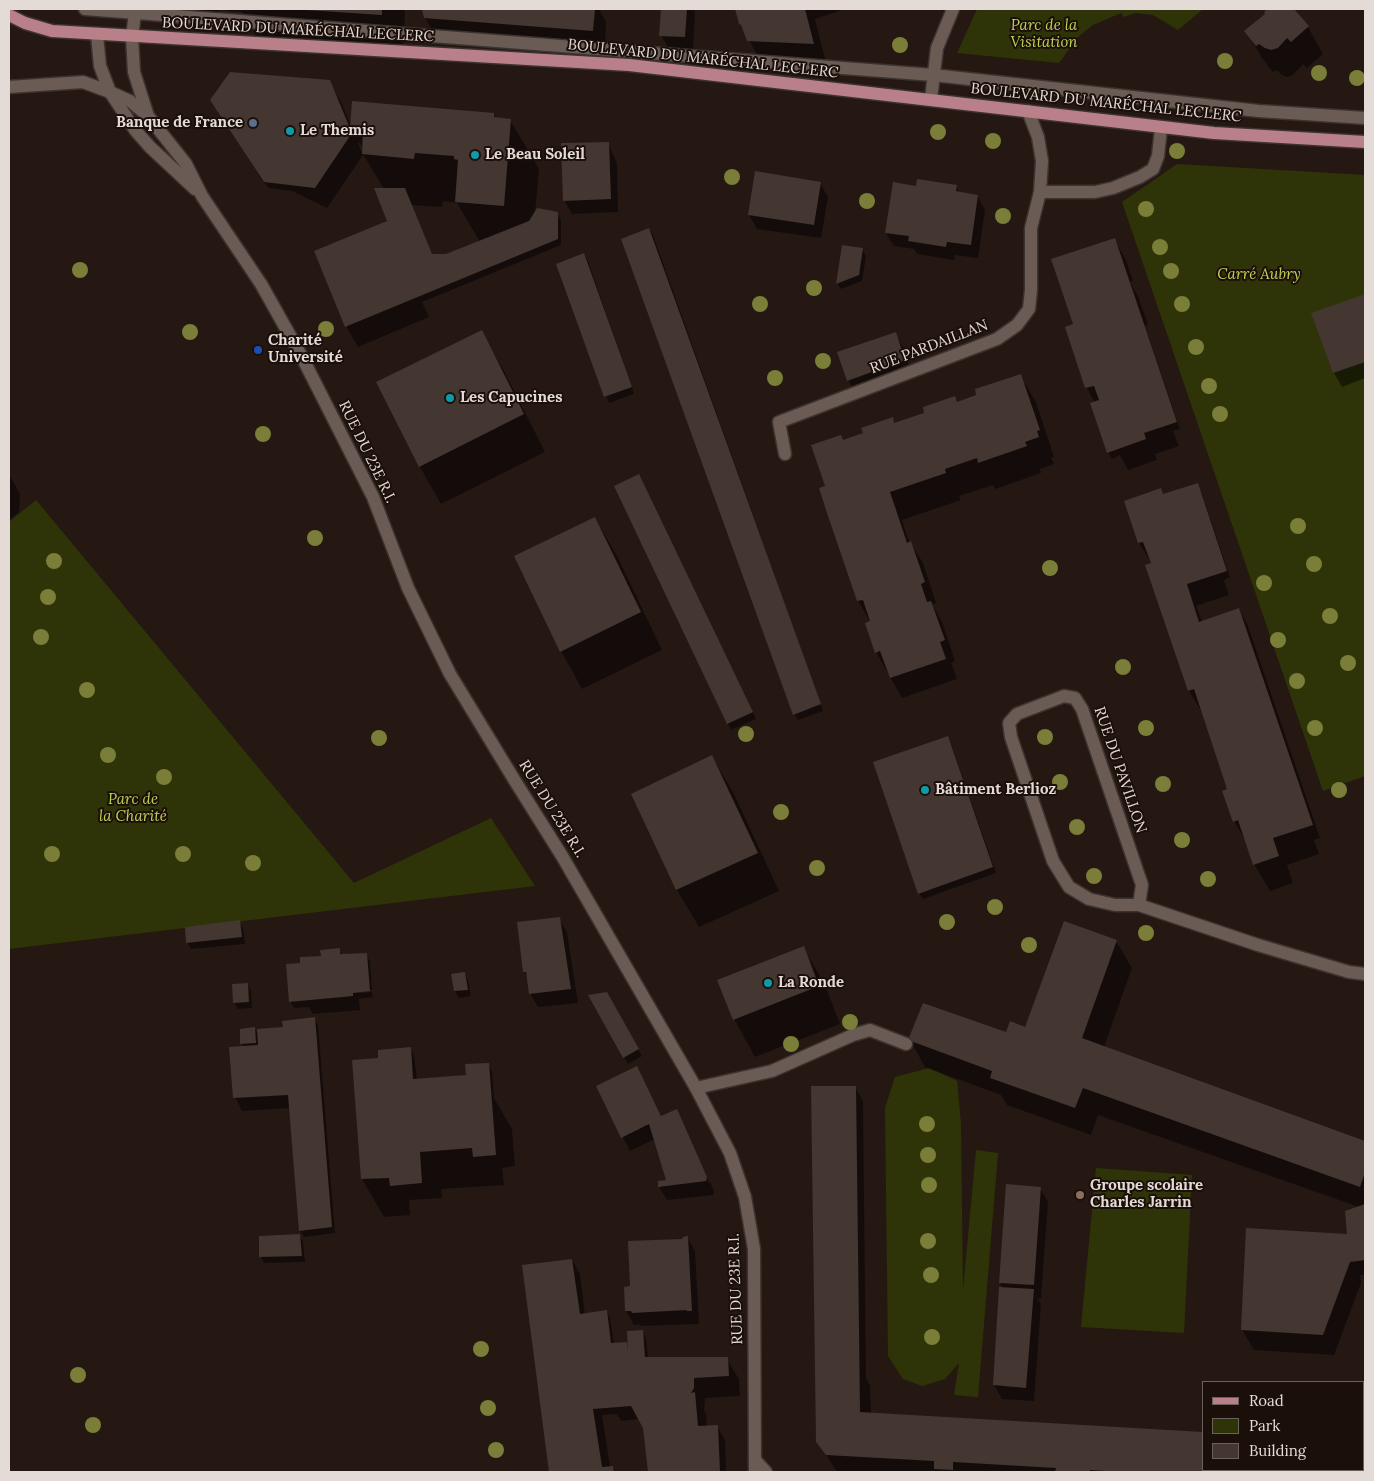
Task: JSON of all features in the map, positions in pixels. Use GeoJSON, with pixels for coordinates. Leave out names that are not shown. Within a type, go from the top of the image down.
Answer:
{"type":"FeatureCollection","features":[{"type":"Feature","properties":{"kind":"main road","name":"BOULEVARD DU MARÉCHAL LECLERC"},"geometry":{"type":"LineString","coordinates":[[9,15],[25,23],[52,31],[629,65],[931,99],[1162,128],[1365,142]]}},
{"type":"Feature","properties":{"kind":"street","name":"BOULEVARD DU MARÉCHAL LECLERC"},"geometry":{"type":"LineString","coordinates":[[85,9],[933,75],[1259,111],[1365,118]]}},
{"type":"Feature","properties":{"kind":"street"},"geometry":{"type":"LineString","coordinates":[[931,99],[937,48],[953,9]]}},
{"type":"Feature","properties":{"kind":"street","name":"RUE DU 23E R.I."},"geometry":{"type":"LineString","coordinates":[[134,13],[132,37],[134,72],[148,116],[186,164],[202,196],[260,284],[302,357],[373,497],[408,588],[450,674],[562,856],[696,1088],[730,1153],[745,1197],[754,1259],[755,1466]]}},
{"type":"Feature","properties":{"kind":"street","name":"RUE DU 23E R.I."},"geometry":{"type":"LineString","coordinates":[[97,35],[100,66],[110,92],[135,130],[150,147],[202,196]]}},
{"type":"Feature","properties":{"kind":"street"},"geometry":{"type":"LineString","coordinates":[[9,87],[83,82],[130,101],[148,116]]}},
{"type":"Feature","properties":{"kind":"street","name":"RUE PARDAILLAN"},"geometry":{"type":"LineString","coordinates":[[785,454],[779,422],[997,339],[1017,325],[1029,309],[1031,290],[1031,228],[1040,192],[1042,161],[1038,137],[1028,111]]}},
{"type":"Feature","properties":{"kind":"street"},"geometry":{"type":"LineString","coordinates":[[1040,192],[1095,192],[1113,188],[1140,177],[1153,169],[1158,156],[1162,128]]}},
{"type":"Feature","properties":{"kind":"street","name":"RUE DU PAVILLON"},"geometry":{"type":"LineString","coordinates":[[1139,905],[1142,885],[1079,704],[1075,698],[1064,696],[1017,714],[1009,723],[1011,738],[1053,861],[1069,887],[1089,899],[1115,905],[1139,905],[1258,945],[1349,972],[1365,974]]}},
{"type":"Feature","properties":{"kind":"street"},"geometry":{"type":"LineString","coordinates":[[696,1088],[772,1070],[853,1035],[870,1030],[906,1044]]}},
{"type":"Feature","properties":{"kind":"street"},"geometry":{"type":"LineString","coordinates":[[755,1466],[766,1472]]}},
{"type":"Feature","properties":{"kind":"green space","name":"Parc de la Visitation"},"geometry":{"type":"Polygon","coordinates":[[[977,9],[1203,9],[1178,30],[1153,15],[1135,13],[1124,17],[1121,13],[1093,25],[1078,37],[1059,63],[957,53],[977,9]]]}},
{"type":"Feature","properties":{"kind":"green space","name":"Carré Aubry"},"geometry":{"type":"Polygon","coordinates":[[[1177,164],[1365,175],[1365,776],[1323,791],[1122,202],[1177,164]]]}},
{"type":"Feature","properties":{"kind":"green space","name":"Parc de la Charité"},"geometry":{"type":"Polygon","coordinates":[[[36,500],[354,883],[491,818],[535,886],[9,949],[9,522],[36,500]]]}},
{"type":"Feature","properties":{"kind":"green space"},"geometry":{"type":"Polygon","coordinates":[[[929,1068],[957,1081],[961,1123],[963,1290],[976,1150],[998,1153],[978,1397],[954,1395],[959,1363],[945,1379],[922,1386],[903,1379],[888,1356],[885,1108],[895,1077],[929,1068]]]}},
{"type":"Feature","properties":{"kind":"green space"},"geometry":{"type":"Polygon","coordinates":[[[1096,1168],[1192,1175],[1184,1333],[1081,1327],[1096,1168]]]}},
{"type":"Feature","properties":{"kind":"building"},"geometry":{"type":"Polygon","coordinates":[[[382,9],[382,15],[306,10],[382,9]]]}},
{"type":"Feature","properties":{"kind":"building"},"geometry":{"type":"Polygon","coordinates":[[[422,9],[595,9],[593,31],[424,18],[422,9]]]}},
{"type":"Feature","properties":{"kind":"building"},"geometry":{"type":"Polygon","coordinates":[[[661,9],[687,9],[685,37],[659,36],[661,9]]]}},
{"type":"Feature","properties":{"kind":"building"},"geometry":{"type":"Polygon","coordinates":[[[735,9],[805,9],[814,44],[747,41],[739,24],[735,9]]]}},
{"type":"Feature","properties":{"kind":"building"},"geometry":{"type":"Polygon","coordinates":[[[1268,9],[1294,9],[1309,26],[1291,42],[1287,38],[1278,48],[1271,50],[1259,44],[1256,46],[1244,31],[1265,14],[1264,12],[1268,9]]]}},
{"type":"Feature","properties":{"kind":"building","name":"Le Themis"},"geometry":{"type":"Polygon","coordinates":[[[230,72],[330,80],[352,133],[315,188],[264,182],[210,100],[230,72]]]}},
{"type":"Feature","properties":{"kind":"building","name":"Le Beau Soleil"},"geometry":{"type":"Polygon","coordinates":[[[352,101],[494,113],[494,117],[511,119],[504,206],[455,202],[458,160],[454,159],[454,156],[415,153],[414,159],[362,154],[363,129],[350,128],[352,101]]]}},
{"type":"Feature","properties":{"kind":"building"},"geometry":{"type":"Polygon","coordinates":[[[609,142],[611,199],[563,201],[561,143],[609,142]]]}},
{"type":"Feature","properties":{"kind":"building"},"geometry":{"type":"Polygon","coordinates":[[[755,171],[821,182],[814,225],[748,215],[755,171]]]}},
{"type":"Feature","properties":{"kind":"building"},"geometry":{"type":"Polygon","coordinates":[[[917,179],[957,185],[956,191],[978,195],[971,245],[947,242],[946,247],[908,241],[909,236],[885,233],[893,182],[916,186],[917,179]]]}},
{"type":"Feature","properties":{"kind":"building"},"geometry":{"type":"Polygon","coordinates":[[[374,188],[405,188],[432,254],[446,254],[529,221],[537,208],[558,212],[558,239],[345,327],[314,251],[387,221],[374,188]]]}},
{"type":"Feature","properties":{"kind":"building"},"geometry":{"type":"Polygon","coordinates":[[[649,228],[821,704],[793,715],[621,239],[649,228]]]}},
{"type":"Feature","properties":{"kind":"building"},"geometry":{"type":"Polygon","coordinates":[[[1115,238],[1177,422],[1144,433],[1146,439],[1107,453],[1090,403],[1099,400],[1094,386],[1085,388],[1065,327],[1073,324],[1051,259],[1115,238]]]}},
{"type":"Feature","properties":{"kind":"building"},"geometry":{"type":"Polygon","coordinates":[[[842,245],[863,248],[859,275],[836,284],[842,245]]]}},
{"type":"Feature","properties":{"kind":"building"},"geometry":{"type":"Polygon","coordinates":[[[584,253],[632,387],[604,397],[556,264],[584,253]]]}},
{"type":"Feature","properties":{"kind":"building"},"geometry":{"type":"Polygon","coordinates":[[[1365,294],[1365,362],[1333,373],[1311,313],[1365,294]]]}},
{"type":"Feature","properties":{"kind":"building","name":"Les Capucines"},"geometry":{"type":"Polygon","coordinates":[[[482,330],[524,414],[419,467],[376,382],[482,330]]]}},
{"type":"Feature","properties":{"kind":"building"},"geometry":{"type":"Polygon","coordinates":[[[896,332],[905,360],[847,381],[837,352],[896,332]]]}},
{"type":"Feature","properties":{"kind":"building"},"geometry":{"type":"Polygon","coordinates":[[[1021,374],[1040,430],[1037,431],[1039,437],[1025,442],[1027,446],[978,463],[977,458],[945,469],[946,473],[890,492],[907,543],[911,541],[925,582],[921,584],[927,602],[931,601],[945,640],[940,642],[946,659],[890,678],[880,651],[875,653],[865,623],[870,621],[863,600],[857,601],[827,513],[819,488],[825,486],[811,445],[841,435],[843,440],[863,433],[861,428],[893,417],[894,423],[924,413],[923,407],[955,396],[957,402],[976,395],[975,389],[1021,374]]]}},
{"type":"Feature","properties":{"kind":"building"},"geometry":{"type":"Polygon","coordinates":[[[639,474],[753,712],[727,724],[614,486],[639,474]]]}},
{"type":"Feature","properties":{"kind":"building"},"geometry":{"type":"Polygon","coordinates":[[[1198,483],[1227,571],[1187,584],[1199,622],[1239,608],[1313,825],[1273,838],[1279,856],[1253,865],[1238,820],[1233,822],[1222,791],[1227,789],[1194,689],[1188,691],[1145,565],[1151,563],[1143,542],[1138,543],[1124,501],[1161,488],[1163,494],[1198,483]]]}},
{"type":"Feature","properties":{"kind":"building"},"geometry":{"type":"Polygon","coordinates":[[[595,517],[641,612],[560,652],[514,556],[595,517]]]}},
{"type":"Feature","properties":{"kind":"building","name":"Bâtiment Berlioz"},"geometry":{"type":"Polygon","coordinates":[[[948,736],[993,867],[918,894],[873,762],[948,736]]]}},
{"type":"Feature","properties":{"kind":"building"},"geometry":{"type":"Polygon","coordinates":[[[712,755],[758,853],[676,890],[631,794],[712,755]]]}},
{"type":"Feature","properties":{"kind":"building"},"geometry":{"type":"Polygon","coordinates":[[[560,917],[571,989],[529,994],[526,972],[523,972],[517,922],[560,917]]]}},
{"type":"Feature","properties":{"kind":"building"},"geometry":{"type":"Polygon","coordinates":[[[240,920],[242,937],[186,943],[185,927],[240,920]]]}},
{"type":"Feature","properties":{"kind":"building"},"geometry":{"type":"Polygon","coordinates":[[[1064,921],[1117,940],[1082,1038],[1365,1141],[1365,1172],[1360,1187],[1083,1088],[1075,1108],[990,1078],[992,1071],[908,1040],[923,1003],[1006,1032],[1010,1021],[1025,1027],[1064,921]]]}},
{"type":"Feature","properties":{"kind":"building","name":"La Ronde"},"geometry":{"type":"Polygon","coordinates":[[[804,946],[819,986],[733,1020],[717,980],[804,946]]]}},
{"type":"Feature","properties":{"kind":"building"},"geometry":{"type":"Polygon","coordinates":[[[340,948],[340,954],[367,953],[370,991],[353,993],[353,996],[289,1002],[286,964],[300,963],[300,957],[321,956],[320,950],[340,948]]]}},
{"type":"Feature","properties":{"kind":"building"},"geometry":{"type":"Polygon","coordinates":[[[465,972],[468,990],[454,991],[451,974],[465,972]]]}},
{"type":"Feature","properties":{"kind":"building"},"geometry":{"type":"Polygon","coordinates":[[[248,983],[249,1002],[233,1003],[232,984],[248,983]]]}},
{"type":"Feature","properties":{"kind":"building"},"geometry":{"type":"Polygon","coordinates":[[[607,992],[639,1049],[623,1058],[588,995],[607,992]]]}},
{"type":"Feature","properties":{"kind":"building"},"geometry":{"type":"Polygon","coordinates":[[[315,1017],[332,1227],[299,1231],[288,1095],[233,1098],[229,1047],[258,1045],[257,1029],[283,1027],[282,1021],[315,1017]]]}},
{"type":"Feature","properties":{"kind":"building"},"geometry":{"type":"Polygon","coordinates":[[[255,1027],[256,1043],[240,1044],[240,1029],[255,1027]]]}},
{"type":"Feature","properties":{"kind":"building"},"geometry":{"type":"Polygon","coordinates":[[[411,1047],[413,1079],[466,1075],[465,1064],[489,1063],[496,1155],[473,1157],[472,1148],[420,1152],[422,1183],[390,1186],[389,1178],[361,1179],[352,1060],[378,1058],[378,1050],[411,1047]]]}},
{"type":"Feature","properties":{"kind":"building"},"geometry":{"type":"Polygon","coordinates":[[[637,1066],[661,1116],[677,1109],[707,1177],[706,1181],[658,1187],[658,1181],[666,1180],[649,1124],[621,1138],[596,1086],[637,1066]]]}},
{"type":"Feature","properties":{"kind":"building"},"geometry":{"type":"Polygon","coordinates":[[[811,1086],[856,1086],[860,1412],[1202,1432],[1202,1471],[1222,1471],[1121,1472],[1090,1470],[1090,1472],[1055,1472],[1056,1468],[953,1462],[953,1470],[934,1469],[934,1461],[826,1455],[816,1442],[811,1086]]]}},
{"type":"Feature","properties":{"kind":"building"},"geometry":{"type":"Polygon","coordinates":[[[1006,1184],[1041,1187],[1034,1285],[999,1283],[1006,1184]]]}},
{"type":"Feature","properties":{"kind":"building"},"geometry":{"type":"Polygon","coordinates":[[[1365,1204],[1365,1260],[1350,1262],[1323,1335],[1241,1330],[1246,1228],[1347,1234],[1345,1211],[1365,1204]]]}},
{"type":"Feature","properties":{"kind":"building"},"geometry":{"type":"Polygon","coordinates":[[[300,1234],[302,1256],[259,1257],[259,1236],[300,1234]]]}},
{"type":"Feature","properties":{"kind":"building"},"geometry":{"type":"Polygon","coordinates":[[[688,1236],[692,1311],[632,1313],[631,1311],[625,1311],[624,1287],[630,1286],[628,1241],[682,1239],[688,1236]]]}},
{"type":"Feature","properties":{"kind":"building"},"geometry":{"type":"Polygon","coordinates":[[[572,1259],[580,1314],[607,1310],[611,1343],[627,1342],[628,1351],[627,1331],[643,1330],[645,1357],[728,1357],[729,1376],[694,1378],[694,1388],[691,1393],[695,1392],[698,1426],[718,1425],[720,1472],[648,1472],[643,1428],[631,1406],[593,1409],[602,1467],[613,1466],[614,1472],[549,1472],[522,1265],[572,1259]]]}},
{"type":"Feature","properties":{"kind":"building"},"geometry":{"type":"Polygon","coordinates":[[[999,1287],[1034,1289],[1026,1388],[993,1385],[999,1287]]]}},
{"type":"Feature","properties":{"kind":"building"},"geometry":{"type":"Polygon","coordinates":[[[1364,1416],[1365,1418],[1364,1438],[1364,1416]]]}},
{"type":"Feature","properties":{"kind":"place","name":"Banque de France"},"geometry":{"type":"Point","coordinates":[253,123]}},
{"type":"Feature","properties":{"kind":"place","name":"Le Themis"},"geometry":{"type":"Point","coordinates":[290,131]}},
{"type":"Feature","properties":{"kind":"place","name":"Le Beau Soleil"},"geometry":{"type":"Point","coordinates":[475,155]}},
{"type":"Feature","properties":{"kind":"place","name":"Charité Université"},"geometry":{"type":"Point","coordinates":[258,350]}},
{"type":"Feature","properties":{"kind":"place","name":"Les Capucines"},"geometry":{"type":"Point","coordinates":[450,398]}},
{"type":"Feature","properties":{"kind":"place","name":"Bâtiment Berlioz"},"geometry":{"type":"Point","coordinates":[925,790]}},
{"type":"Feature","properties":{"kind":"place","name":"La Ronde"},"geometry":{"type":"Point","coordinates":[768,983]}},
{"type":"Feature","properties":{"kind":"place","name":"Groupe scolaire Charles Jarrin"},"geometry":{"type":"Point","coordinates":[1080,1195]}}]}
